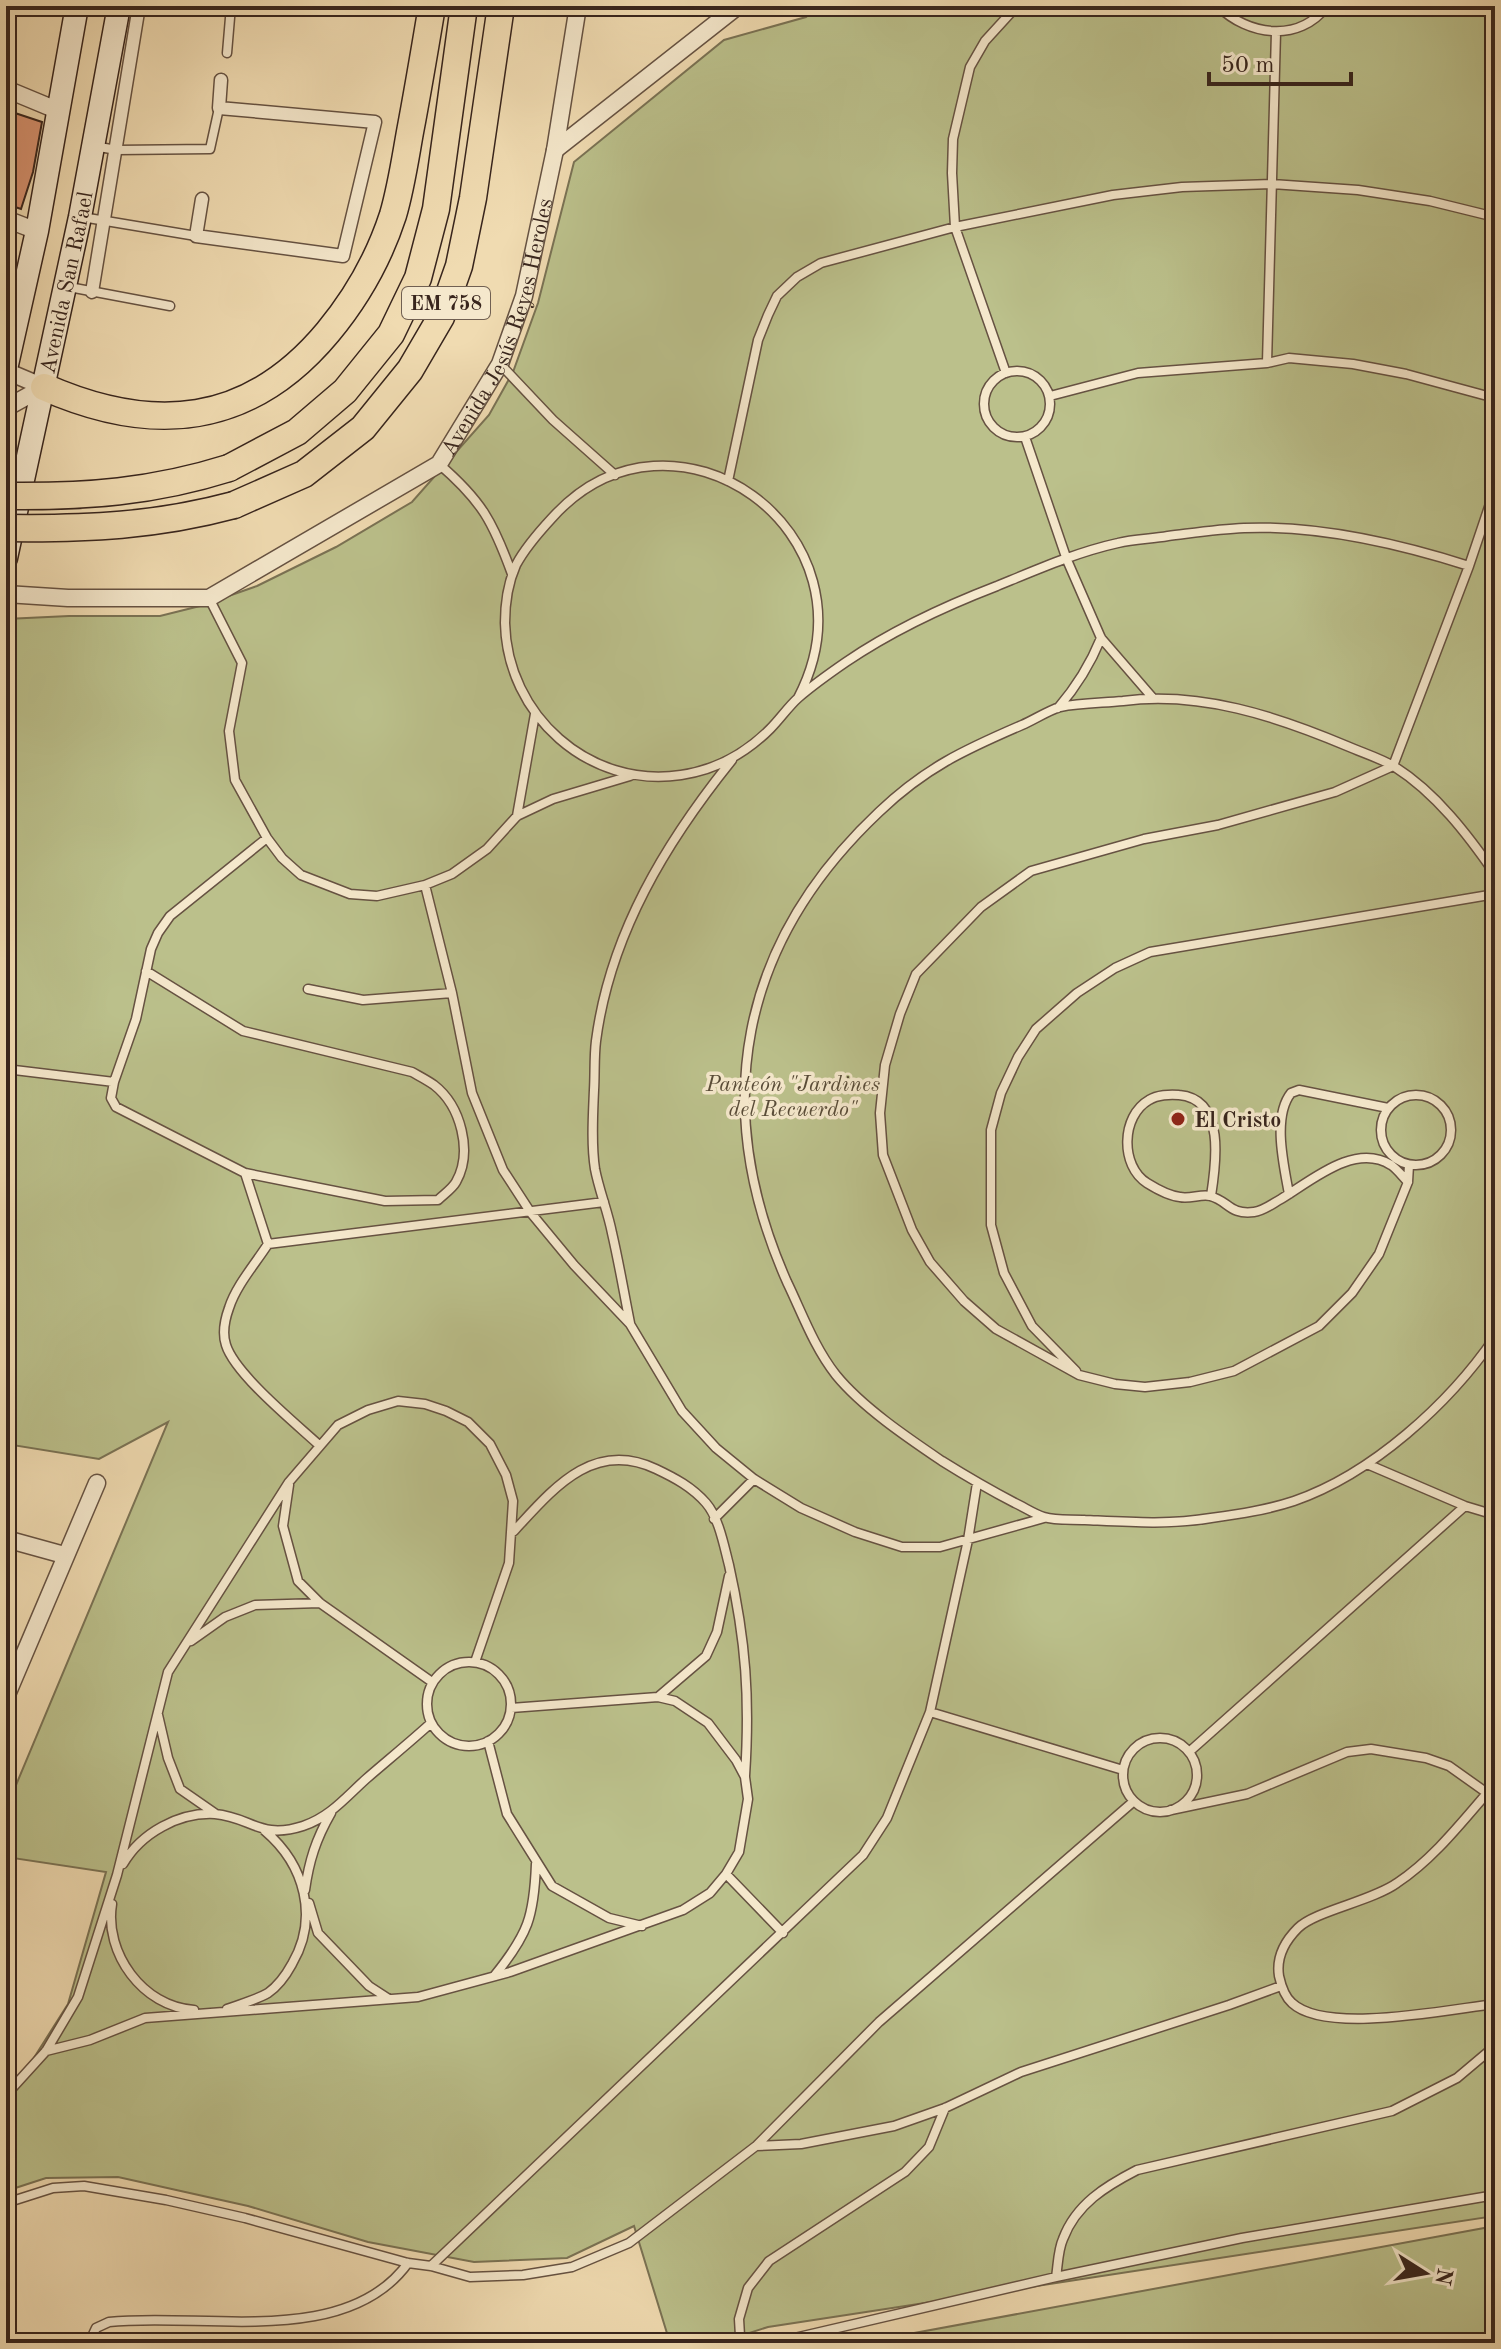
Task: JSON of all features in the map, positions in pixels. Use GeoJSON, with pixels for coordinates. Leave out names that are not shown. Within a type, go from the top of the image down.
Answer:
{"type":"FeatureCollection","features":[{"type":"Feature","properties":{"kind":"highway"},"geometry":{"type":"LineString","coordinates":[[44,387],[122,413],[153,417],[192,415],[234,404],[257,394],[300,362],[341,317],[365,279],[384,240],[401,184],[432,6]]}},
{"type":"Feature","properties":{"kind":"highway","name":"EM 758"},"geometry":{"type":"LineString","coordinates":[[6,496],[83,496],[126,492],[170,485],[229,468],[297,432],[345,391],[391,334],[418,278],[436,209],[464,6]]}},
{"type":"Feature","properties":{"kind":"highway","name":"EM 758"},"geometry":{"type":"LineString","coordinates":[[6,528],[121,527],[195,516],[234,505],[304,474],[363,428],[410,370],[441,317],[459,266],[473,198],[501,6]]}},
{"type":"Feature","properties":{"kind":"main road","name":"Avenida San Rafael"},"geometry":{"type":"LineString","coordinates":[[6,370],[37,231],[77,6]]}},
{"type":"Feature","properties":{"kind":"main road","name":"Avenida San Rafael"},"geometry":{"type":"LineString","coordinates":[[6,558],[80,217],[119,6]]}},
{"type":"Feature","properties":{"kind":"street"},"geometry":{"type":"LineString","coordinates":[[92,292],[139,6]]}},
{"type":"Feature","properties":{"kind":"street","name":"Avenida Jesús Reyes Heroles"},"geometry":{"type":"LineString","coordinates":[[209,598],[439,464],[500,364],[524,296],[555,150],[578,6]]}},
{"type":"Feature","properties":{"kind":"street"},"geometry":{"type":"LineString","coordinates":[[555,150],[738,6]]}},
{"type":"Feature","properties":{"kind":"street"},"geometry":{"type":"LineString","coordinates":[[202,199],[196,236],[343,256],[375,122],[219,108],[221,80]]}},
{"type":"Feature","properties":{"kind":"street"},"geometry":{"type":"LineString","coordinates":[[6,89],[59,111]]}},
{"type":"Feature","properties":{"kind":"street"},"geometry":{"type":"LineString","coordinates":[[6,219],[37,231]]}},
{"type":"Feature","properties":{"kind":"street"},"geometry":{"type":"LineString","coordinates":[[6,370],[44,387]]}},
{"type":"Feature","properties":{"kind":"street"},"geometry":{"type":"LineString","coordinates":[[6,408],[44,387]]}},
{"type":"Feature","properties":{"kind":"street"},"geometry":{"type":"LineString","coordinates":[[6,594],[68,598],[209,598]]}},
{"type":"Feature","properties":{"kind":"street"},"geometry":{"type":"LineString","coordinates":[[6,1697],[97,1483]]}},
{"type":"Feature","properties":{"kind":"street"},"geometry":{"type":"LineString","coordinates":[[6,1539],[64,1555]]}},
{"type":"Feature","properties":{"kind":"lane"},"geometry":{"type":"LineString","coordinates":[[227,53],[231,6]]}},
{"type":"Feature","properties":{"kind":"lane"},"geometry":{"type":"LineString","coordinates":[[1006,373],[955,227],[953,139],[970,67],[985,41],[1017,6]]}},
{"type":"Feature","properties":{"kind":"lane"},"geometry":{"type":"LineString","coordinates":[[1218,6],[1230,17],[1251,28],[1276,32],[1299,27],[1322,13],[1327,6]]}},
{"type":"Feature","properties":{"kind":"lane"},"geometry":{"type":"LineString","coordinates":[[1267,363],[1276,32]]}},
{"type":"Feature","properties":{"kind":"lane"},"geometry":{"type":"LineString","coordinates":[[93,146],[117,150],[210,149],[219,108]]}},
{"type":"Feature","properties":{"kind":"lane"},"geometry":{"type":"LineString","coordinates":[[728,481],[758,340],[777,296],[797,277],[821,263],[955,227],[1113,195],[1182,187],[1272,184],[1358,190],[1495,217]]}},
{"type":"Feature","properties":{"kind":"lane"},"geometry":{"type":"LineString","coordinates":[[80,217],[196,236]]}},
{"type":"Feature","properties":{"kind":"lane"},"geometry":{"type":"LineString","coordinates":[[64,286],[170,306]]}},
{"type":"Feature","properties":{"kind":"lane"},"geometry":{"type":"LineString","coordinates":[[1050,396],[1138,373],[1267,363],[1289,358],[1353,364],[1493,394],[1488,411],[1495,429]]}},
{"type":"Feature","properties":{"kind":"lane"},"geometry":{"type":"LineString","coordinates":[[500,364],[553,420],[615,475]]}},
{"type":"Feature","properties":{"kind":"lane"},"geometry":{"type":"LineString","coordinates":[[1015,370],[1036,376],[1046,386],[1050,396],[1047,420],[1036,433],[1025,437],[999,433],[990,425],[985,411],[984,400],[990,385],[1015,370]]}},
{"type":"Feature","properties":{"kind":"lane"},"geometry":{"type":"LineString","coordinates":[[1025,437],[1067,560],[1101,638],[1152,697]]}},
{"type":"Feature","properties":{"kind":"lane"},"geometry":{"type":"LineString","coordinates":[[439,464],[481,504],[512,575]]}},
{"type":"Feature","properties":{"kind":"lane"},"geometry":{"type":"LineString","coordinates":[[798,698],[806,683],[817,645],[818,616],[812,578],[803,555],[786,527],[762,502],[728,481],[692,469],[669,467],[615,475],[593,485],[559,509],[517,562],[505,616],[508,655],[519,686],[535,714],[556,737],[581,756],[634,775],[660,777],[686,775],[736,756],[767,732],[798,698],[868,647],[903,628],[985,591],[1117,543],[1244,528],[1292,529],[1416,549],[1469,566]]}},
{"type":"Feature","properties":{"kind":"lane"},"geometry":{"type":"LineString","coordinates":[[1409,1165],[1408,1182],[1379,1254],[1352,1293],[1319,1326],[1234,1371],[1190,1382],[1145,1387],[1115,1384],[1079,1375],[996,1329],[964,1301],[930,1262],[896,1194],[883,1155],[880,1113],[885,1065],[916,974],[981,907],[1031,871],[1144,839],[1218,825],[1335,792],[1393,766],[1495,489]]}},
{"type":"Feature","properties":{"kind":"lane"},"geometry":{"type":"LineString","coordinates":[[209,598],[242,663],[229,731],[235,780],[267,838],[282,858],[301,875],[350,894],[377,896],[425,885],[452,874],[487,849],[517,816],[553,799],[634,775]]}},
{"type":"Feature","properties":{"kind":"lane"},"geometry":{"type":"LineString","coordinates":[[1058,708],[1079,684],[1101,638]]}},
{"type":"Feature","properties":{"kind":"lane"},"geometry":{"type":"LineString","coordinates":[[1045,1518],[977,1483],[925,1449],[837,1376],[812,1336],[771,1245],[753,1184],[745,1122],[746,1063],[755,1008],[787,926],[838,853],[905,787],[988,738],[1058,708],[1152,697],[1198,701],[1284,720],[1393,766],[1441,806],[1474,843],[1495,874]]}},
{"type":"Feature","properties":{"kind":"lane"},"geometry":{"type":"LineString","coordinates":[[517,816],[535,714]]}},
{"type":"Feature","properties":{"kind":"lane"},"geometry":{"type":"LineString","coordinates":[[630,1324],[594,1167],[596,1041],[622,939],[666,850],[736,756]]}},
{"type":"Feature","properties":{"kind":"lane"},"geometry":{"type":"LineString","coordinates":[[146,971],[243,1031],[412,1072],[436,1086],[451,1106],[465,1142],[455,1184],[438,1200],[385,1201],[245,1173],[116,1107],[111,1098],[119,1062],[136,1019],[146,971],[158,933],[170,916],[267,838]]}},
{"type":"Feature","properties":{"kind":"lane"},"geometry":{"type":"LineString","coordinates":[[425,885],[452,993],[472,1093],[503,1170],[531,1213],[574,1265],[630,1324],[682,1411],[716,1448],[754,1479],[801,1508],[855,1532],[902,1547],[940,1547],[1045,1518],[1180,1524],[1241,1514],[1296,1500],[1367,1464],[1405,1436],[1495,1337]]}},
{"type":"Feature","properties":{"kind":"lane"},"geometry":{"type":"LineString","coordinates":[[1079,1375],[1032,1326],[1004,1273],[991,1225],[991,1130],[1001,1093],[1036,1029],[1077,993],[1115,968],[1150,952],[1495,894]]}},
{"type":"Feature","properties":{"kind":"lane"},"geometry":{"type":"LineString","coordinates":[[308,989],[363,1000],[452,993]]}},
{"type":"Feature","properties":{"kind":"lane"},"geometry":{"type":"LineString","coordinates":[[6,1069],[114,1082]]}},
{"type":"Feature","properties":{"kind":"lane"},"geometry":{"type":"LineString","coordinates":[[1289,1194],[1281,1150],[1283,1110],[1291,1093],[1299,1090],[1388,1108]]}},
{"type":"Feature","properties":{"kind":"lane"},"geometry":{"type":"LineString","coordinates":[[1211,1196],[1217,1142],[1206,1111],[1191,1096],[1169,1094],[1148,1100],[1133,1118],[1127,1141],[1130,1165],[1145,1182],[1178,1197],[1211,1196],[1238,1214],[1259,1211],[1317,1175],[1353,1160],[1375,1159],[1383,1162],[1408,1182]]}},
{"type":"Feature","properties":{"kind":"lane"},"geometry":{"type":"LineString","coordinates":[[1422,1095],[1438,1103],[1449,1118],[1450,1137],[1442,1153],[1427,1164],[1409,1165],[1388,1153],[1380,1130],[1388,1108],[1403,1097],[1422,1095]]}},
{"type":"Feature","properties":{"kind":"lane"},"geometry":{"type":"LineString","coordinates":[[245,1173],[268,1244]]}},
{"type":"Feature","properties":{"kind":"lane"},"geometry":{"type":"LineString","coordinates":[[268,1244],[604,1202]]}},
{"type":"Feature","properties":{"kind":"lane"},"geometry":{"type":"LineString","coordinates":[[268,1244],[229,1306],[225,1344],[234,1361],[284,1414],[319,1445]]}},
{"type":"Feature","properties":{"kind":"lane"},"geometry":{"type":"LineString","coordinates":[[6,2095],[46,2051],[78,1997],[117,1875],[168,1672],[289,1482],[338,1425],[368,1410],[398,1401],[425,1404],[446,1411],[468,1422],[490,1444],[506,1475],[513,1501],[509,1563],[475,1662]]}},
{"type":"Feature","properties":{"kind":"lane"},"geometry":{"type":"LineString","coordinates":[[46,2051],[90,2040],[145,2018],[418,1997],[493,1977],[642,1926],[683,1910],[710,1893],[739,1852],[744,1832],[748,1799],[745,1777],[749,1718],[746,1656],[730,1572],[724,1546],[708,1505],[683,1481],[649,1466],[618,1460],[586,1466],[551,1491],[513,1531]]}},
{"type":"Feature","properties":{"kind":"lane"},"geometry":{"type":"LineString","coordinates":[[1367,1464],[1465,1506],[1495,1515]]}},
{"type":"Feature","properties":{"kind":"lane"},"geometry":{"type":"LineString","coordinates":[[714,1519],[754,1479]]}},
{"type":"Feature","properties":{"kind":"lane"},"geometry":{"type":"LineString","coordinates":[[289,1482],[283,1526],[298,1581],[320,1603],[432,1682]]}},
{"type":"Feature","properties":{"kind":"lane"},"geometry":{"type":"LineString","coordinates":[[431,2266],[863,1855],[887,1818],[930,1712],[968,1540],[977,1483]]}},
{"type":"Feature","properties":{"kind":"lane"},"geometry":{"type":"LineString","coordinates":[[1189,1752],[1465,1506]]}},
{"type":"Feature","properties":{"kind":"lane"},"geometry":{"type":"LineString","coordinates":[[658,1697],[706,1656],[717,1632],[730,1572]]}},
{"type":"Feature","properties":{"kind":"lane"},"geometry":{"type":"LineString","coordinates":[[187,1643],[225,1617],[255,1605],[320,1603]]}},
{"type":"Feature","properties":{"kind":"lane"},"geometry":{"type":"LineString","coordinates":[[475,1662],[488,1666],[505,1683],[511,1708],[505,1725],[488,1741],[475,1746],[460,1745],[448,1740],[431,1723],[427,1699],[432,1682],[443,1671],[454,1664],[475,1662]]}},
{"type":"Feature","properties":{"kind":"lane"},"geometry":{"type":"LineString","coordinates":[[511,1708],[658,1697],[675,1701],[708,1723],[745,1777]]}},
{"type":"Feature","properties":{"kind":"lane"},"geometry":{"type":"LineString","coordinates":[[157,1711],[168,1758],[180,1789],[216,1814],[265,1831],[304,1826],[331,1813],[431,1723]]}},
{"type":"Feature","properties":{"kind":"lane"},"geometry":{"type":"LineString","coordinates":[[930,1712],[1123,1770]]}},
{"type":"Feature","properties":{"kind":"lane"},"geometry":{"type":"LineString","coordinates":[[1171,1810],[1186,1801],[1194,1789],[1197,1776],[1195,1763],[1189,1752],[1169,1739],[1146,1741],[1133,1749],[1123,1770],[1124,1782],[1134,1801],[1156,1812],[1171,1810],[1247,1794],[1347,1752],[1371,1749],[1426,1758],[1449,1766],[1487,1793]]}},
{"type":"Feature","properties":{"kind":"lane"},"geometry":{"type":"LineString","coordinates":[[488,1741],[507,1814],[552,1886],[609,1918],[642,1926]]}},
{"type":"Feature","properties":{"kind":"lane"},"geometry":{"type":"LineString","coordinates":[[1495,1784],[1424,1862],[1396,1885],[1300,1925],[1282,1947],[1277,1965],[1281,1986],[1292,2003],[1330,2019],[1495,2004]]}},
{"type":"Feature","properties":{"kind":"lane"},"geometry":{"type":"LineString","coordinates":[[6,2203],[53,2188],[84,2186],[245,2218],[470,2277],[523,2275],[572,2267],[629,2243],[756,2146],[879,2022],[1134,1801]]}},
{"type":"Feature","properties":{"kind":"lane"},"geometry":{"type":"LineString","coordinates":[[216,1814],[183,1817],[149,1834],[129,1855],[117,1875],[110,1919],[114,1943],[138,1983],[160,2000],[186,2010],[220,2012],[268,1992],[284,1977],[300,1950],[307,1922],[305,1892],[310,1856],[331,1813]]}},
{"type":"Feature","properties":{"kind":"lane"},"geometry":{"type":"LineString","coordinates":[[265,1831],[291,1859],[318,1933],[369,1986],[389,1999]]}},
{"type":"Feature","properties":{"kind":"lane"},"geometry":{"type":"LineString","coordinates":[[493,1977],[526,1931],[534,1903],[536,1863]]}},
{"type":"Feature","properties":{"kind":"lane"},"geometry":{"type":"LineString","coordinates":[[726,1874],[783,1933]]}},
{"type":"Feature","properties":{"kind":"lane"},"geometry":{"type":"LineString","coordinates":[[756,2146],[801,2144],[894,2126],[945,2108],[1021,2072],[1281,1986]]}},
{"type":"Feature","properties":{"kind":"lane"},"geometry":{"type":"LineString","coordinates":[[1056,2277],[1062,2240],[1079,2209],[1108,2185],[1137,2170],[1392,2111],[1457,2078],[1495,2046]]}},
{"type":"Feature","properties":{"kind":"lane"},"geometry":{"type":"LineString","coordinates":[[745,2343],[740,2336],[739,2319],[745,2298],[748,2288],[769,2261],[905,2172],[929,2147],[945,2108]]}},
{"type":"Feature","properties":{"kind":"lane"},"geometry":{"type":"LineString","coordinates":[[773,2343],[1056,2277],[1242,2238],[1495,2195]]}},
{"type":"Feature","properties":{"kind":"lane"},"geometry":{"type":"LineString","coordinates":[[89,2343],[96,2328],[109,2322],[240,2327],[282,2325],[335,2315],[361,2304],[396,2281],[408,2263]]}},
{"type":"Feature","properties":{"kind":"path"},"geometry":{"type":"LineString","coordinates":[[1450,2343],[1495,2329]]}},
{"type":"Feature","properties":{"kind":"green space","name":"Panteón \"Jardines del Recuerdo\""},"geometry":{"type":"Polygon","coordinates":[[[818,6],[1495,6],[1495,2216],[768,2327],[718,2343],[670,2343],[634,2226],[567,2258],[474,2262],[368,2242],[248,2206],[118,2177],[46,2178],[6,2191],[6,2102],[68,2004],[106,1872],[6,1857],[6,1809],[168,1422],[99,1459],[6,1444],[6,619],[160,616],[200,606],[257,586],[336,547],[412,502],[489,415],[513,372],[538,303],[574,162],[724,40],[806,17],[818,6]]]}},
{"type":"Feature","properties":{"kind":"green space"},"geometry":{"type":"Polygon","coordinates":[[[1495,2226],[1495,2343],[860,2343],[1495,2226]]]}},
{"type":"Feature","properties":{"kind":"building"},"geometry":{"type":"Polygon","coordinates":[[[6,110],[42,122],[33,172],[21,209],[6,204],[6,110]]]}},
{"type":"Feature","properties":{"kind":"place","name":"El Cristo"},"geometry":{"type":"Point","coordinates":[1178,1119]}}]}
